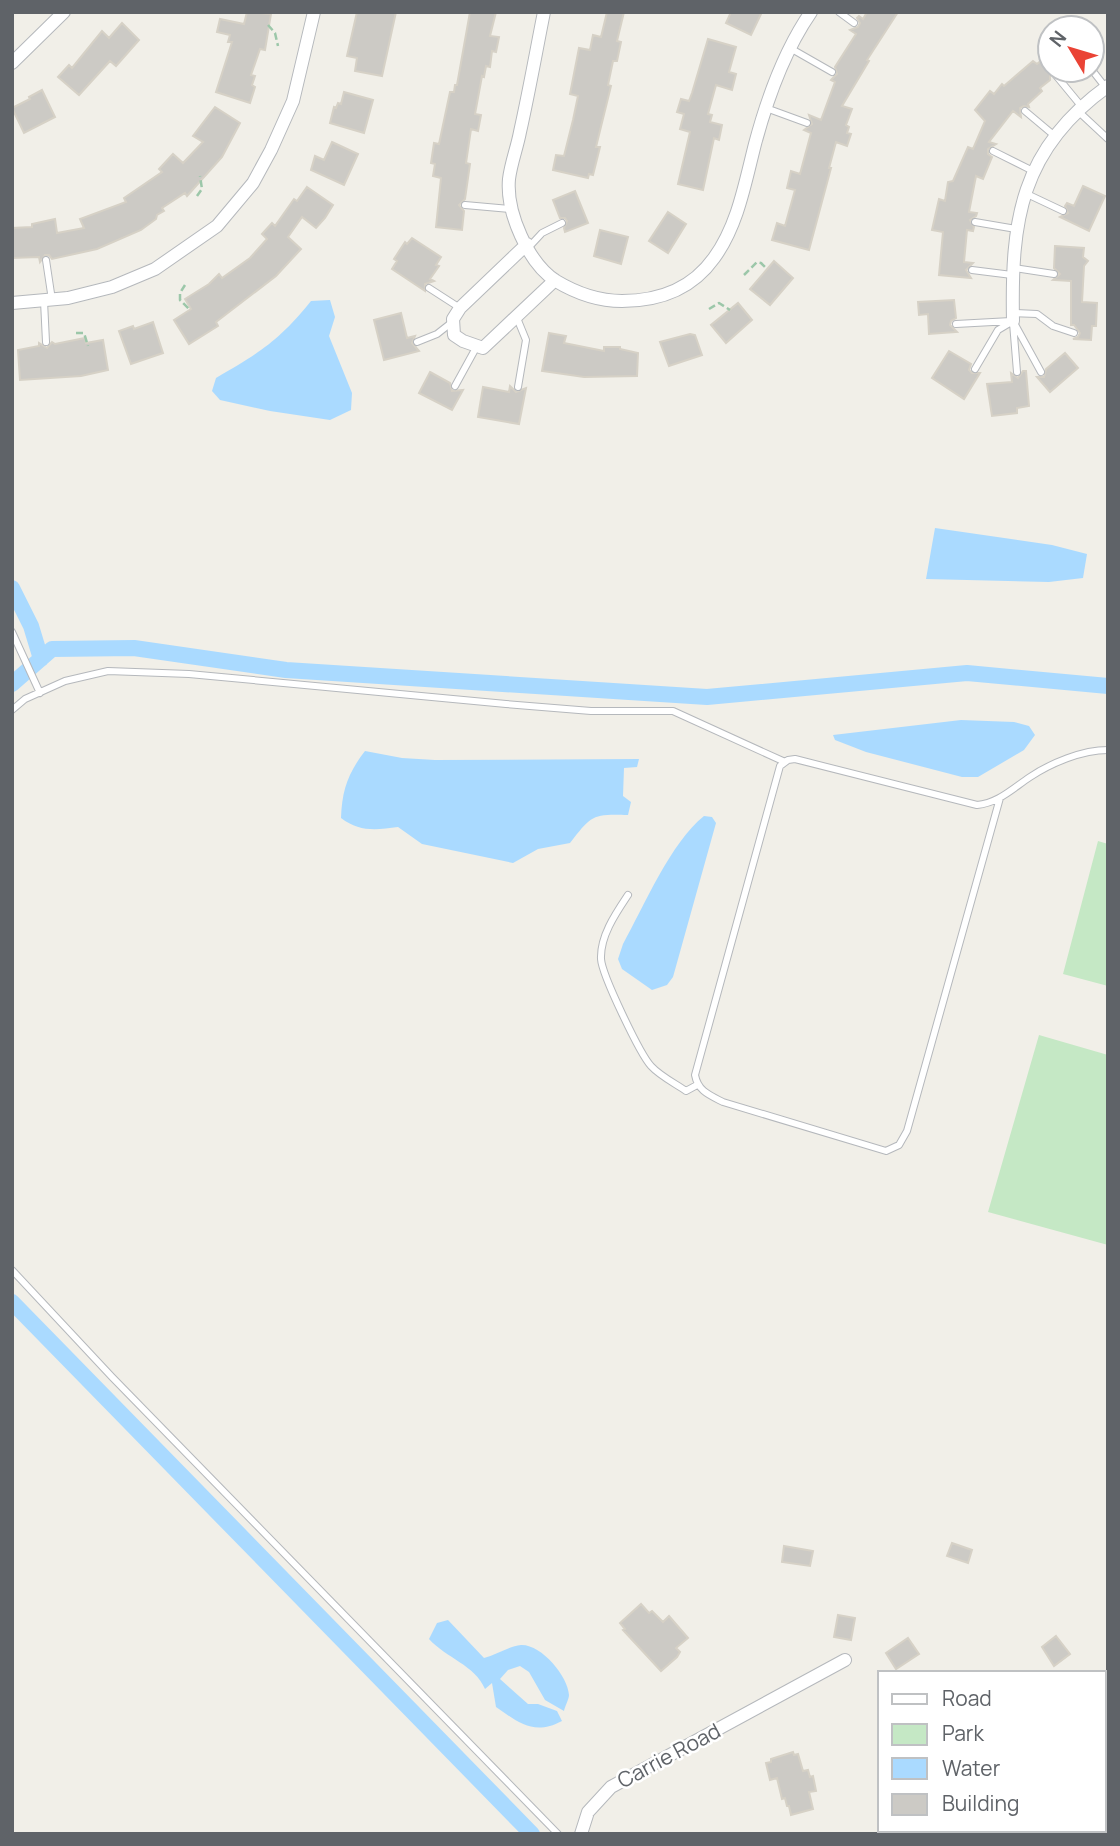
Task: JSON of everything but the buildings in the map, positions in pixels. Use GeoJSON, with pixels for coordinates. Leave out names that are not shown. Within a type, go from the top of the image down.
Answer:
{"type":"FeatureCollection","features":[{"type":"Feature","properties":{"kind":"street"},"geometry":{"type":"LineString","coordinates":[[12,63],[64,12]]}},
{"type":"Feature","properties":{"kind":"street"},"geometry":{"type":"LineString","coordinates":[[12,303],[68,299],[113,287],[155,269],[217,226],[253,183],[293,102],[314,12]]}},
{"type":"Feature","properties":{"kind":"street"},"geometry":{"type":"LineString","coordinates":[[544,12],[509,179],[510,209],[514,223],[538,264],[555,281],[588,296],[610,301],[640,301],[671,293],[693,282],[714,258],[734,223],[766,108],[790,48],[811,12]]}},
{"type":"Feature","properties":{"kind":"street"},"geometry":{"type":"LineString","coordinates":[[1013,317],[1012,271],[1016,229],[1024,193],[1034,171],[1056,137],[1106,90]]}},
{"type":"Feature","properties":{"kind":"street"},"geometry":{"type":"LineString","coordinates":[[528,246],[460,309],[453,319],[454,335],[483,348],[555,281]]}},
{"type":"Feature","properties":{"kind":"street","name":"Carrie Road"},"geometry":{"type":"LineString","coordinates":[[581,1834],[588,1812],[611,1787],[845,1660]]}},
{"type":"Feature","properties":{"kind":"lane"},"geometry":{"type":"LineString","coordinates":[[839,12],[854,23]]}},
{"type":"Feature","properties":{"kind":"lane"},"geometry":{"type":"LineString","coordinates":[[790,48],[832,72]]}},
{"type":"Feature","properties":{"kind":"lane"},"geometry":{"type":"LineString","coordinates":[[1062,84],[1081,111],[1108,139]]}},
{"type":"Feature","properties":{"kind":"lane"},"geometry":{"type":"LineString","coordinates":[[766,108],[807,123]]}},
{"type":"Feature","properties":{"kind":"lane"},"geometry":{"type":"LineString","coordinates":[[1025,111],[1056,137]]}},
{"type":"Feature","properties":{"kind":"lane"},"geometry":{"type":"LineString","coordinates":[[993,151],[1034,171]]}},
{"type":"Feature","properties":{"kind":"lane"},"geometry":{"type":"LineString","coordinates":[[1024,193],[1063,211]]}},
{"type":"Feature","properties":{"kind":"lane"},"geometry":{"type":"LineString","coordinates":[[465,205],[510,209]]}},
{"type":"Feature","properties":{"kind":"lane"},"geometry":{"type":"LineString","coordinates":[[975,222],[1016,229]]}},
{"type":"Feature","properties":{"kind":"lane"},"geometry":{"type":"LineString","coordinates":[[528,246],[541,233],[562,223]]}},
{"type":"Feature","properties":{"kind":"lane"},"geometry":{"type":"LineString","coordinates":[[46,260],[46,342]]}},
{"type":"Feature","properties":{"kind":"lane"},"geometry":{"type":"LineString","coordinates":[[972,270],[1054,274]]}},
{"type":"Feature","properties":{"kind":"lane"},"geometry":{"type":"LineString","coordinates":[[429,288],[460,309]]}},
{"type":"Feature","properties":{"kind":"lane"},"geometry":{"type":"LineString","coordinates":[[956,324],[1037,314],[1053,326],[1074,333]]}},
{"type":"Feature","properties":{"kind":"lane"},"geometry":{"type":"LineString","coordinates":[[516,317],[526,340],[518,387]]}},
{"type":"Feature","properties":{"kind":"lane"},"geometry":{"type":"LineString","coordinates":[[975,369],[998,330],[1013,317]]}},
{"type":"Feature","properties":{"kind":"lane"},"geometry":{"type":"LineString","coordinates":[[1013,317],[1041,372]]}},
{"type":"Feature","properties":{"kind":"lane"},"geometry":{"type":"LineString","coordinates":[[1013,317],[1017,372]]}},
{"type":"Feature","properties":{"kind":"lane"},"geometry":{"type":"LineString","coordinates":[[417,342],[437,334],[453,322]]}},
{"type":"Feature","properties":{"kind":"lane"},"geometry":{"type":"LineString","coordinates":[[455,386],[477,346]]}},
{"type":"Feature","properties":{"kind":"lane"},"geometry":{"type":"LineString","coordinates":[[12,632],[40,692]]}},
{"type":"Feature","properties":{"kind":"lane"},"geometry":{"type":"LineString","coordinates":[[12,710],[26,699],[65,681],[108,671],[189,674],[506,705],[673,711],[785,762]]}},
{"type":"Feature","properties":{"kind":"lane"},"geometry":{"type":"LineString","coordinates":[[1000,799],[907,1131],[899,1145],[887,1151],[876,1148],[723,1102],[705,1093],[697,1085],[695,1075],[780,766],[795,759],[977,805],[1000,799],[1032,776],[1061,761],[1097,750],[1108,750]]}},
{"type":"Feature","properties":{"kind":"lane"},"geometry":{"type":"LineString","coordinates":[[628,895],[613,917],[601,960],[620,1009],[651,1066],[686,1091],[697,1085]]}},
{"type":"Feature","properties":{"kind":"lane"},"geometry":{"type":"LineString","coordinates":[[12,1270],[122,1387],[558,1834]]}},
{"type":"Feature","properties":{"kind":"path"},"geometry":{"type":"LineString","coordinates":[[268,25],[275,33],[278,46]]}},
{"type":"Feature","properties":{"kind":"path"},"geometry":{"type":"LineString","coordinates":[[197,196],[202,189],[200,176]]}},
{"type":"Feature","properties":{"kind":"path"},"geometry":{"type":"LineString","coordinates":[[744,275],[757,262],[767,269]]}},
{"type":"Feature","properties":{"kind":"path"},"geometry":{"type":"LineString","coordinates":[[185,285],[180,293],[180,300],[190,310]]}},
{"type":"Feature","properties":{"kind":"path"},"geometry":{"type":"LineString","coordinates":[[709,309],[719,303],[730,310]]}},
{"type":"Feature","properties":{"kind":"path"},"geometry":{"type":"LineString","coordinates":[[76,333],[84,333],[88,346]]}},
{"type":"Feature","properties":{"kind":"green space"},"geometry":{"type":"Polygon","coordinates":[[[1098,841],[1108,844],[1108,986],[1063,974],[1098,841]]]}},
{"type":"Feature","properties":{"kind":"green space"},"geometry":{"type":"Polygon","coordinates":[[[1039,1035],[1108,1055],[1108,1245],[988,1212],[1039,1035]]]}},
{"type":"Feature","properties":{"kind":"water"},"geometry":{"type":"Polygon","coordinates":[[[330,300],[335,317],[329,336],[352,393],[351,410],[330,420],[220,400],[212,391],[216,378],[268,345],[311,301],[330,300]]]}},
{"type":"Feature","properties":{"kind":"water"},"geometry":{"type":"Polygon","coordinates":[[[935,528],[1052,545],[1087,554],[1083,578],[1049,582],[926,579],[935,528]]]}},
{"type":"Feature","properties":{"kind":"water"},"geometry":{"type":"Polygon","coordinates":[[[961,720],[1014,722],[1029,726],[1035,735],[1024,750],[978,777],[962,777],[866,752],[835,740],[833,735],[961,720]]]}},
{"type":"Feature","properties":{"kind":"water"},"geometry":{"type":"Polygon","coordinates":[[[365,751],[402,758],[435,760],[639,759],[637,767],[624,768],[623,796],[631,802],[628,815],[594,818],[570,843],[538,849],[513,863],[422,844],[398,827],[368,829],[354,826],[341,818],[347,782],[365,751]]]}},
{"type":"Feature","properties":{"kind":"water"},"geometry":{"type":"Polygon","coordinates":[[[704,816],[712,817],[716,823],[673,977],[667,985],[652,990],[622,969],[618,959],[623,944],[669,858],[692,827],[704,816]]]}},
{"type":"Feature","properties":{"kind":"water"},"geometry":{"type":"Polygon","coordinates":[[[448,1620],[484,1658],[521,1645],[529,1646],[545,1655],[559,1671],[567,1687],[569,1697],[564,1711],[545,1700],[529,1672],[520,1666],[508,1670],[500,1679],[528,1704],[538,1704],[557,1711],[562,1721],[543,1727],[527,1726],[496,1707],[492,1683],[485,1689],[474,1674],[429,1639],[437,1623],[448,1620]]]}},
{"type":"Feature","properties":{"kind":"waterway"},"geometry":{"type":"LineString","coordinates":[[12,588],[31,626],[41,659]]}},
{"type":"Feature","properties":{"kind":"waterway"},"geometry":{"type":"LineString","coordinates":[[12,684],[52,649],[134,648],[286,670],[707,697],[967,673],[1108,686]]}},
{"type":"Feature","properties":{"kind":"waterway"},"geometry":{"type":"LineString","coordinates":[[12,1302],[532,1834]]}}]}
